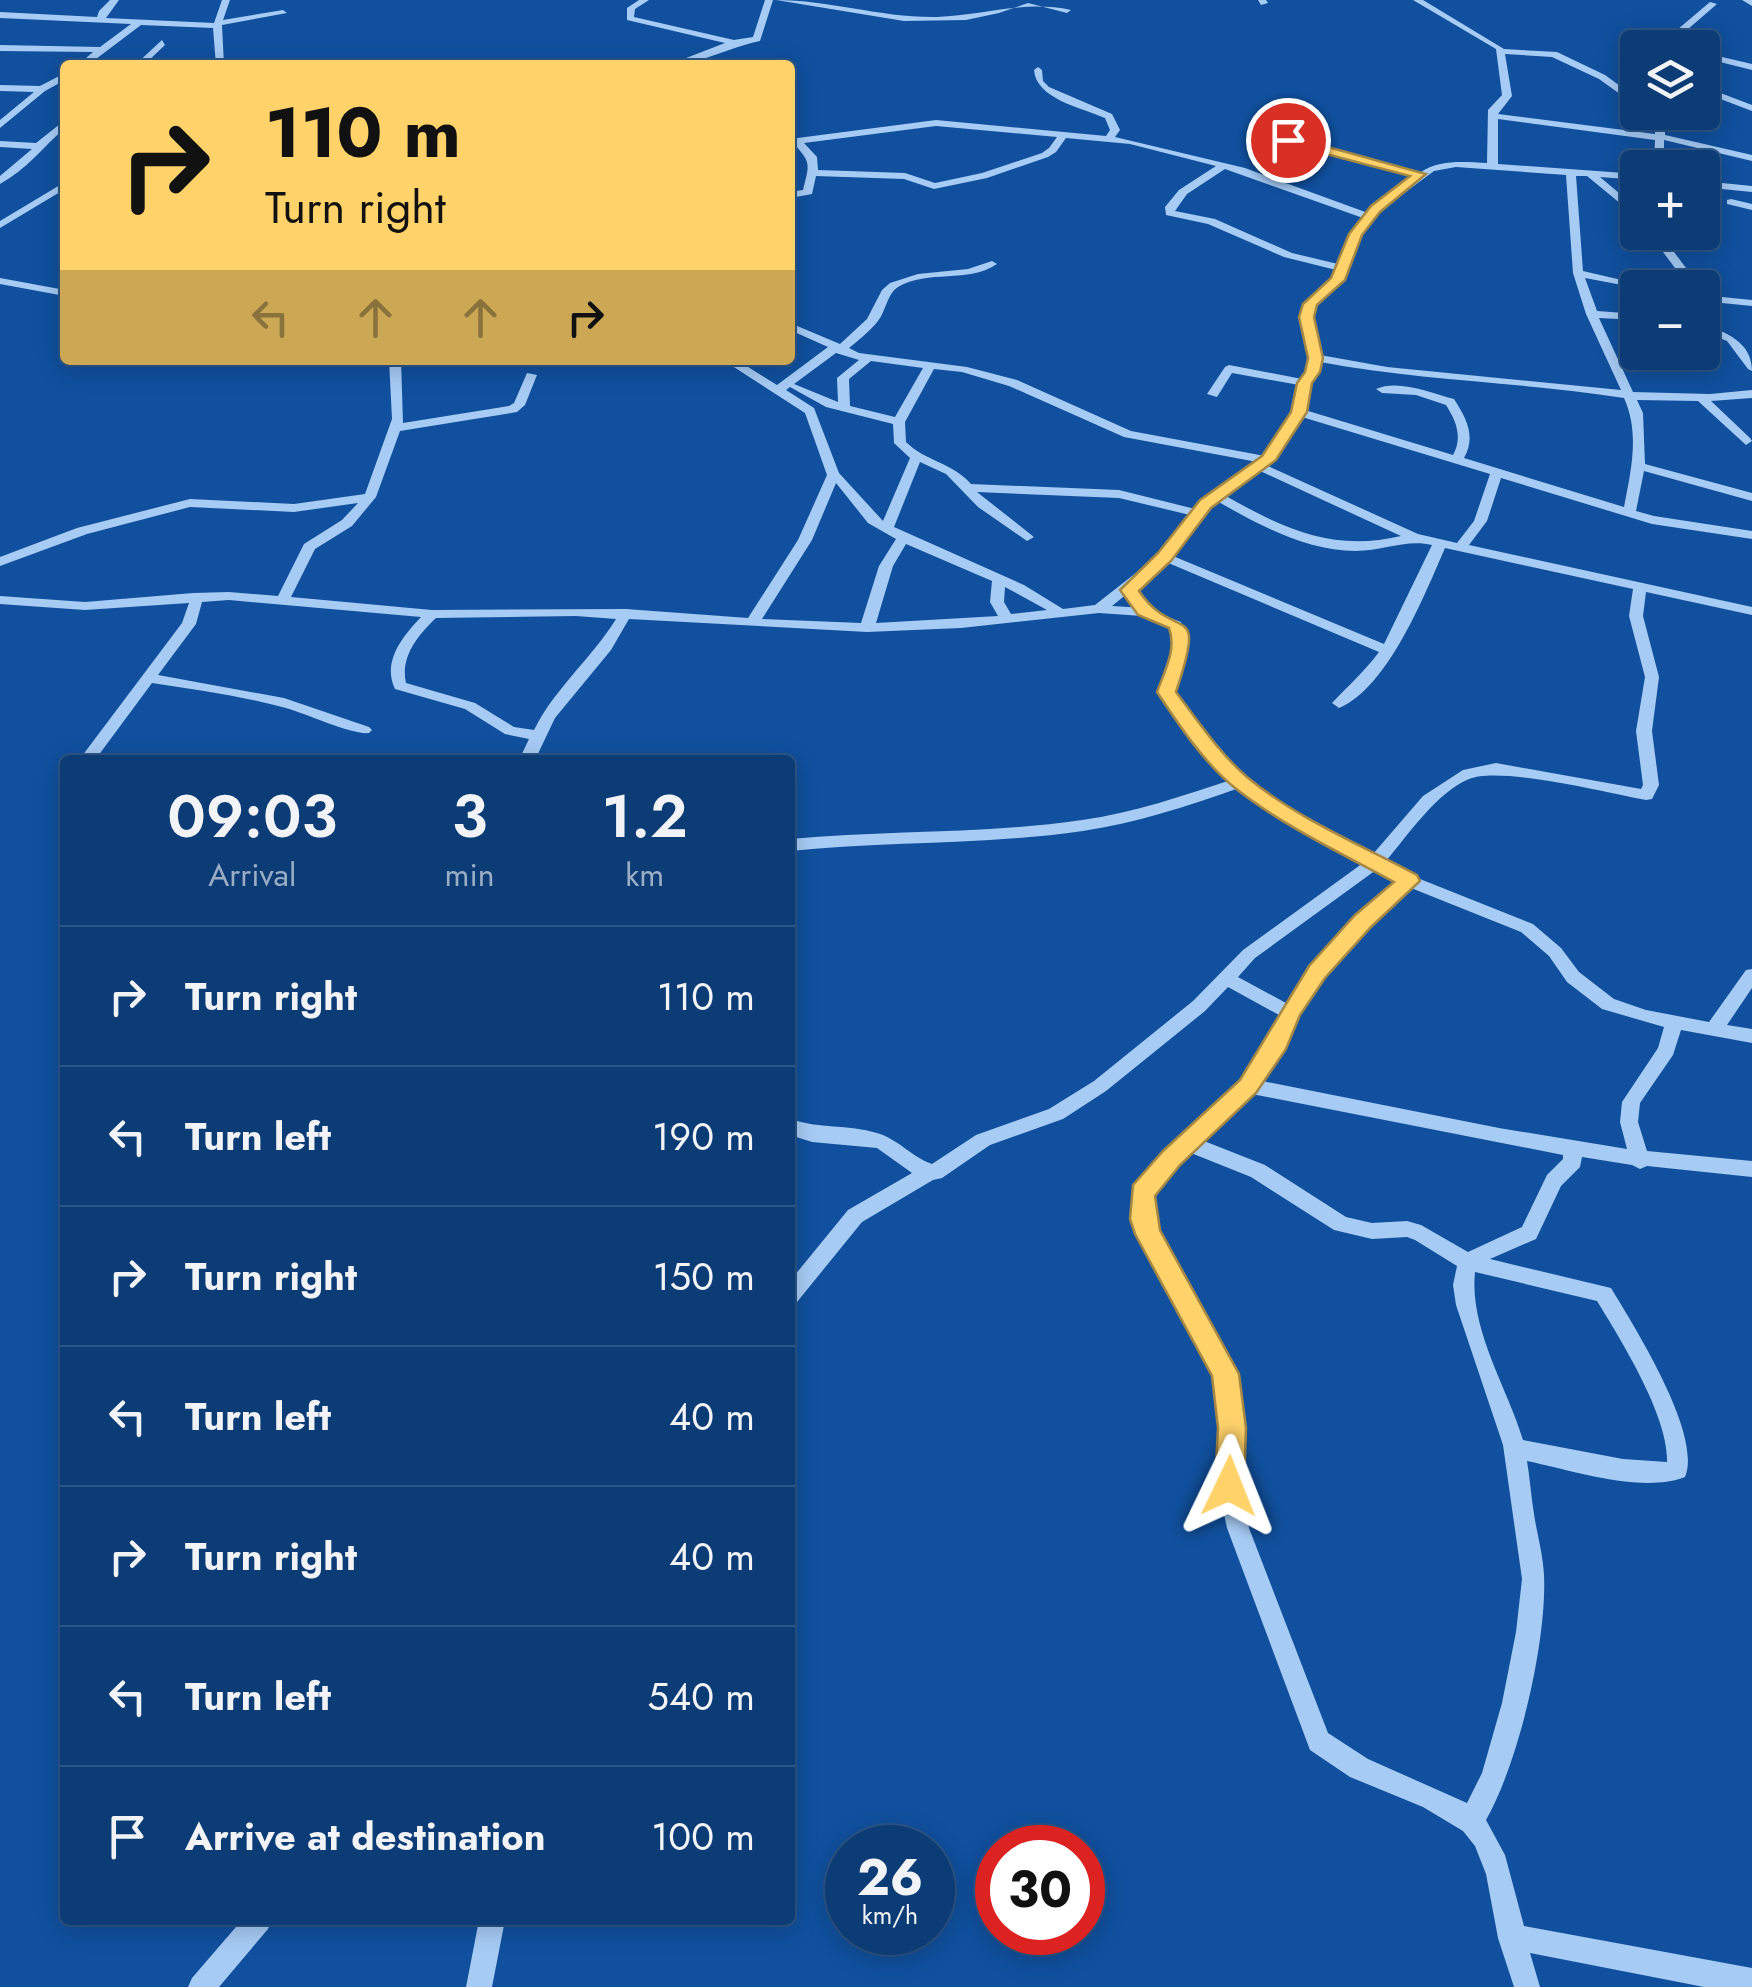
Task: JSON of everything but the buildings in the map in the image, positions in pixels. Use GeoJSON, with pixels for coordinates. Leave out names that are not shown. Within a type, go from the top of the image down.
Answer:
{"type":"FeatureCollection","features":[{"type":"Feature","properties":{"kind":"street"},"geometry":{"type":"LineString","coordinates":[[100,20],[102,12],[115,0]]}},
{"type":"Feature","properties":{"kind":"street"},"geometry":{"type":"LineString","coordinates":[[220,60],[217,25],[226,0]]}},
{"type":"Feature","properties":{"kind":"street"},"geometry":{"type":"LineString","coordinates":[[645,0],[632,8],[630,18],[734,42]]}},
{"type":"Feature","properties":{"kind":"street"},"geometry":{"type":"LineString","coordinates":[[685,60],[759,37],[769,0]]}},
{"type":"Feature","properties":{"kind":"street"},"geometry":{"type":"LineString","coordinates":[[780,0],[916,22],[974,17],[1027,0],[1066,10]]}},
{"type":"Feature","properties":{"kind":"street"},"geometry":{"type":"LineString","coordinates":[[1417,0],[1490,40],[1502,51],[1554,54],[1620,89]]}},
{"type":"Feature","properties":{"kind":"street"},"geometry":{"type":"LineString","coordinates":[[1683,30],[1700,11],[1713,4]]}},
{"type":"Feature","properties":{"kind":"street"},"geometry":{"type":"LineString","coordinates":[[0,16],[217,25],[284,13]]}},
{"type":"Feature","properties":{"kind":"street"},"geometry":{"type":"LineString","coordinates":[[88,60],[139,22]]}},
{"type":"Feature","properties":{"kind":"street"},"geometry":{"type":"LineString","coordinates":[[144,60],[162,43]]}},
{"type":"Feature","properties":{"kind":"street"},"geometry":{"type":"LineString","coordinates":[[0,48],[100,50]]}},
{"type":"Feature","properties":{"kind":"street"},"geometry":{"type":"LineString","coordinates":[[1496,168],[1490,146],[1493,116],[1496,104],[1507,96],[1502,51]]}},
{"type":"Feature","properties":{"kind":"street"},"geometry":{"type":"LineString","coordinates":[[1720,56],[1750,66]]}},
{"type":"Feature","properties":{"kind":"street"},"geometry":{"type":"LineString","coordinates":[[1038,70],[1046,89],[1110,116],[1115,130],[1108,139]]}},
{"type":"Feature","properties":{"kind":"street"},"geometry":{"type":"LineString","coordinates":[[0,125],[42,88],[60,79]]}},
{"type":"Feature","properties":{"kind":"street"},"geometry":{"type":"LineString","coordinates":[[0,88],[42,88]]}},
{"type":"Feature","properties":{"kind":"street"},"geometry":{"type":"LineString","coordinates":[[1720,95],[1752,108]]}},
{"type":"Feature","properties":{"kind":"street"},"geometry":{"type":"LineString","coordinates":[[1493,116],[1658,136],[1744,170],[1752,189]]}},
{"type":"Feature","properties":{"kind":"street"},"geometry":{"type":"LineString","coordinates":[[795,143],[936,123],[1108,139],[1162,147],[1224,165],[1370,217]]}},
{"type":"Feature","properties":{"kind":"street"},"geometry":{"type":"LineString","coordinates":[[1280,126],[1286,138],[1296,143],[1419,174]]}},
{"type":"Feature","properties":{"kind":"street"},"geometry":{"type":"LineString","coordinates":[[0,181],[60,127]]}},
{"type":"Feature","properties":{"kind":"street"},"geometry":{"type":"LineString","coordinates":[[1658,130],[1659,150]]}},
{"type":"Feature","properties":{"kind":"street"},"geometry":{"type":"LineString","coordinates":[[813,173],[906,176],[936,186],[984,176],[1045,154],[1053,150],[1062,136]]}},
{"type":"Feature","properties":{"kind":"street"},"geometry":{"type":"LineString","coordinates":[[0,144],[38,146]]}},
{"type":"Feature","properties":{"kind":"street"},"geometry":{"type":"LineString","coordinates":[[795,144],[812,157],[813,173],[808,192],[795,194]]}},
{"type":"Feature","properties":{"kind":"street"},"geometry":{"type":"LineString","coordinates":[[1099,609],[1164,557],[1196,513],[1265,463],[1299,412],[1304,383],[1312,372],[1315,358],[1308,308],[1345,269],[1352,241],[1387,198],[1419,174],[1456,164],[1620,176]]}},
{"type":"Feature","properties":{"kind":"street"},"geometry":{"type":"LineString","coordinates":[[1224,165],[1183,192],[1170,212],[1210,221],[1288,254],[1345,269]]}},
{"type":"Feature","properties":{"kind":"street"},"geometry":{"type":"LineString","coordinates":[[1720,178],[1744,170]]}},
{"type":"Feature","properties":{"kind":"street"},"geometry":{"type":"LineString","coordinates":[[1571,172],[1572,233],[1578,273],[1592,314],[1631,396],[1638,422],[1638,466],[1630,511]]}},
{"type":"Feature","properties":{"kind":"street"},"geometry":{"type":"LineString","coordinates":[[1590,174],[1620,200]]}},
{"type":"Feature","properties":{"kind":"street"},"geometry":{"type":"LineString","coordinates":[[0,226],[6,216],[60,188]]}},
{"type":"Feature","properties":{"kind":"street"},"geometry":{"type":"LineString","coordinates":[[1732,202],[1752,207]]}},
{"type":"Feature","properties":{"kind":"street"},"geometry":{"type":"LineString","coordinates":[[1667,250],[1682,270]]}},
{"type":"Feature","properties":{"kind":"street"},"geometry":{"type":"LineString","coordinates":[[784,386],[878,314],[885,292],[893,285],[918,275],[970,275],[992,264]]}},
{"type":"Feature","properties":{"kind":"street"},"geometry":{"type":"LineString","coordinates":[[1578,273],[1620,282]]}},
{"type":"Feature","properties":{"kind":"street"},"geometry":{"type":"LineString","coordinates":[[0,281],[60,292]]}},
{"type":"Feature","properties":{"kind":"street"},"geometry":{"type":"LineString","coordinates":[[1720,299],[1752,303]]}},
{"type":"Feature","properties":{"kind":"street"},"geometry":{"type":"LineString","coordinates":[[1592,314],[1620,316]]}},
{"type":"Feature","properties":{"kind":"street"},"geometry":{"type":"LineString","coordinates":[[795,328],[867,359],[963,369],[1026,388],[1128,434],[1265,463],[1414,537],[1752,611]]}},
{"type":"Feature","properties":{"kind":"street"},"geometry":{"type":"LineString","coordinates":[[1720,335],[1730,339],[1752,367]]}},
{"type":"Feature","properties":{"kind":"street"},"geometry":{"type":"LineString","coordinates":[[1315,358],[1387,371],[1585,388],[1631,396],[1702,399],[1752,394]]}},
{"type":"Feature","properties":{"kind":"street"},"geometry":{"type":"LineString","coordinates":[[844,408],[843,378],[867,359]]}},
{"type":"Feature","properties":{"kind":"street"},"geometry":{"type":"LineString","coordinates":[[931,364],[899,422],[897,431],[902,444],[916,458],[949,470],[980,502],[1015,524],[1027,537]]}},
{"type":"Feature","properties":{"kind":"street"},"geometry":{"type":"LineString","coordinates":[[282,600],[309,547],[347,523],[370,496],[394,428],[399,389],[396,365]]}},
{"type":"Feature","properties":{"kind":"street"},"geometry":{"type":"LineString","coordinates":[[740,365],[810,396],[899,422]]}},
{"type":"Feature","properties":{"kind":"street"},"geometry":{"type":"LineString","coordinates":[[1213,394],[1230,369],[1304,383]]}},
{"type":"Feature","properties":{"kind":"street"},"geometry":{"type":"LineString","coordinates":[[394,428],[513,409],[519,405],[530,375]]}},
{"type":"Feature","properties":{"kind":"street"},"geometry":{"type":"LineString","coordinates":[[784,386],[810,411],[832,476],[853,490],[868,515],[1062,614]]}},
{"type":"Feature","properties":{"kind":"street"},"geometry":{"type":"LineString","coordinates":[[1382,389],[1417,392],[1450,402],[1462,422],[1465,437],[1463,453],[1455,461]]}},
{"type":"Feature","properties":{"kind":"street"},"geometry":{"type":"LineString","coordinates":[[1702,399],[1746,441]]}},
{"type":"Feature","properties":{"kind":"street"},"geometry":{"type":"LineString","coordinates":[[1299,412],[1664,522],[1752,535]]}},
{"type":"Feature","properties":{"kind":"street"},"geometry":{"type":"LineString","coordinates":[[887,528],[916,458]]}},
{"type":"Feature","properties":{"kind":"street"},"geometry":{"type":"LineString","coordinates":[[1638,466],[1752,497]]}},
{"type":"Feature","properties":{"kind":"street"},"geometry":{"type":"LineString","coordinates":[[1462,547],[1480,521],[1496,474]]}},
{"type":"Feature","properties":{"kind":"street"},"geometry":{"type":"LineString","coordinates":[[752,624],[805,540],[832,476]]}},
{"type":"Feature","properties":{"kind":"street"},"geometry":{"type":"LineString","coordinates":[[970,488],[1119,494],[1196,513]]}},
{"type":"Feature","properties":{"kind":"street"},"geometry":{"type":"LineString","coordinates":[[0,562],[62,537],[176,505],[203,501],[294,508],[370,496]]}},
{"type":"Feature","properties":{"kind":"street"},"geometry":{"type":"LineString","coordinates":[[1217,496],[1248,514],[1344,547],[1414,537]]}},
{"type":"Feature","properties":{"kind":"street"},"geometry":{"type":"LineString","coordinates":[[867,628],[886,566],[904,536]]}},
{"type":"Feature","properties":{"kind":"street"},"geometry":{"type":"LineString","coordinates":[[1338,702],[1359,689],[1406,619],[1440,543]]}},
{"type":"Feature","properties":{"kind":"street"},"geometry":{"type":"LineString","coordinates":[[1164,557],[1385,649]]}},
{"type":"Feature","properties":{"kind":"street"},"geometry":{"type":"LineString","coordinates":[[999,581],[997,602],[1007,620]]}},
{"type":"Feature","properties":{"kind":"street"},"geometry":{"type":"LineString","coordinates":[[1134,582],[1129,590],[1144,612]]}},
{"type":"Feature","properties":{"kind":"street"},"geometry":{"type":"LineString","coordinates":[[795,1290],[855,1216],[1001,1131],[1069,1108],[1198,1006],[1250,954],[1376,862],[1429,800],[1463,775],[1480,769],[1534,773],[1637,795],[1650,792],[1644,731],[1652,678],[1636,616],[1640,588]]}},
{"type":"Feature","properties":{"kind":"street"},"geometry":{"type":"LineString","coordinates":[[91,755],[189,624],[196,603],[194,597]]}},
{"type":"Feature","properties":{"kind":"street"},"geometry":{"type":"LineString","coordinates":[[0,600],[85,606],[194,597],[282,600],[432,614],[626,614],[867,628],[1007,620],[1099,609],[1144,612],[1176,625],[1182,647],[1167,692],[1191,728],[1240,782],[1289,815],[1410,881],[1528,928],[1556,952],[1573,977],[1608,1004],[1674,1023],[1752,1036]]}},
{"type":"Feature","properties":{"kind":"street"},"geometry":{"type":"LineString","coordinates":[[432,614],[404,649],[396,672],[400,686],[470,706],[510,730],[538,736]]}},
{"type":"Feature","properties":{"kind":"street"},"geometry":{"type":"LineString","coordinates":[[529,755],[548,716],[606,646],[626,614]]}},
{"type":"Feature","properties":{"kind":"street"},"geometry":{"type":"LineString","coordinates":[[149,678],[264,695],[364,730]]}},
{"type":"Feature","properties":{"kind":"street"},"geometry":{"type":"LineString","coordinates":[[795,844],[899,834],[1064,828],[1159,810],[1240,782]]}},
{"type":"Feature","properties":{"kind":"street"},"geometry":{"type":"LineString","coordinates":[[1410,881],[1363,921],[1317,972],[1248,1086],[1171,1158],[1142,1193],[1142,1219],[1225,1374],[1232,1428],[1229,1486],[1238,1528],[1319,1741],[1332,1755],[1472,1820],[1496,1865],[1511,1938],[1527,1987]]}},
{"type":"Feature","properties":{"kind":"street"},"geometry":{"type":"LineString","coordinates":[[1713,1030],[1752,975]]}},
{"type":"Feature","properties":{"kind":"street"},"geometry":{"type":"LineString","coordinates":[[1225,978],[1290,1013]]}},
{"type":"Feature","properties":{"kind":"street"},"geometry":{"type":"LineString","coordinates":[[1640,1160],[1628,1122],[1632,1102],[1667,1050],[1674,1023]]}},
{"type":"Feature","properties":{"kind":"street"},"geometry":{"type":"LineString","coordinates":[[1248,1086],[1479,1134],[1640,1160],[1752,1169]]}},
{"type":"Feature","properties":{"kind":"street"},"geometry":{"type":"LineString","coordinates":[[795,1129],[808,1135],[879,1140],[930,1172]]}},
{"type":"Feature","properties":{"kind":"street"},"geometry":{"type":"LineString","coordinates":[[1190,1144],[1258,1171],[1341,1224],[1372,1232],[1396,1228],[1422,1234],[1468,1262],[1604,1294],[1659,1396],[1680,1462],[1677,1470],[1667,1474],[1514,1448]]}},
{"type":"Feature","properties":{"kind":"street"},"geometry":{"type":"LineString","coordinates":[[1468,1262],[1529,1233],[1554,1180],[1573,1161],[1572,1148]]}},
{"type":"Feature","properties":{"kind":"street"},"geometry":{"type":"LineString","coordinates":[[1468,1262],[1463,1292],[1514,1448],[1533,1576],[1531,1616],[1501,1751],[1483,1806],[1472,1820]]}},
{"type":"Feature","properties":{"kind":"street"},"geometry":{"type":"LineString","coordinates":[[202,1987],[255,1925]]}},
{"type":"Feature","properties":{"kind":"street"},"geometry":{"type":"LineString","coordinates":[[480,1987],[491,1925]]}},
{"type":"Feature","properties":{"kind":"street"},"geometry":{"type":"LineString","coordinates":[[1511,1938],[1590,1949],[1697,1975],[1752,1981]]}},
{"type":"Feature","properties":{"kind":"route"},"geometry":{"type":"LineString","coordinates":[[1229,1486],[1232,1428],[1225,1374],[1148,1234],[1142,1219],[1142,1193],[1171,1158],[1248,1086],[1268,1060],[1302,991],[1317,972],[1384,900],[1410,881],[1289,815],[1240,782],[1191,728],[1167,692],[1182,647],[1176,625],[1144,612],[1129,590],[1164,557],[1196,513],[1268,460],[1299,412],[1304,383],[1312,372],[1315,358],[1306,317],[1310,304],[1338,280],[1352,241],[1376,209],[1419,174],[1288,140]]}}]}
